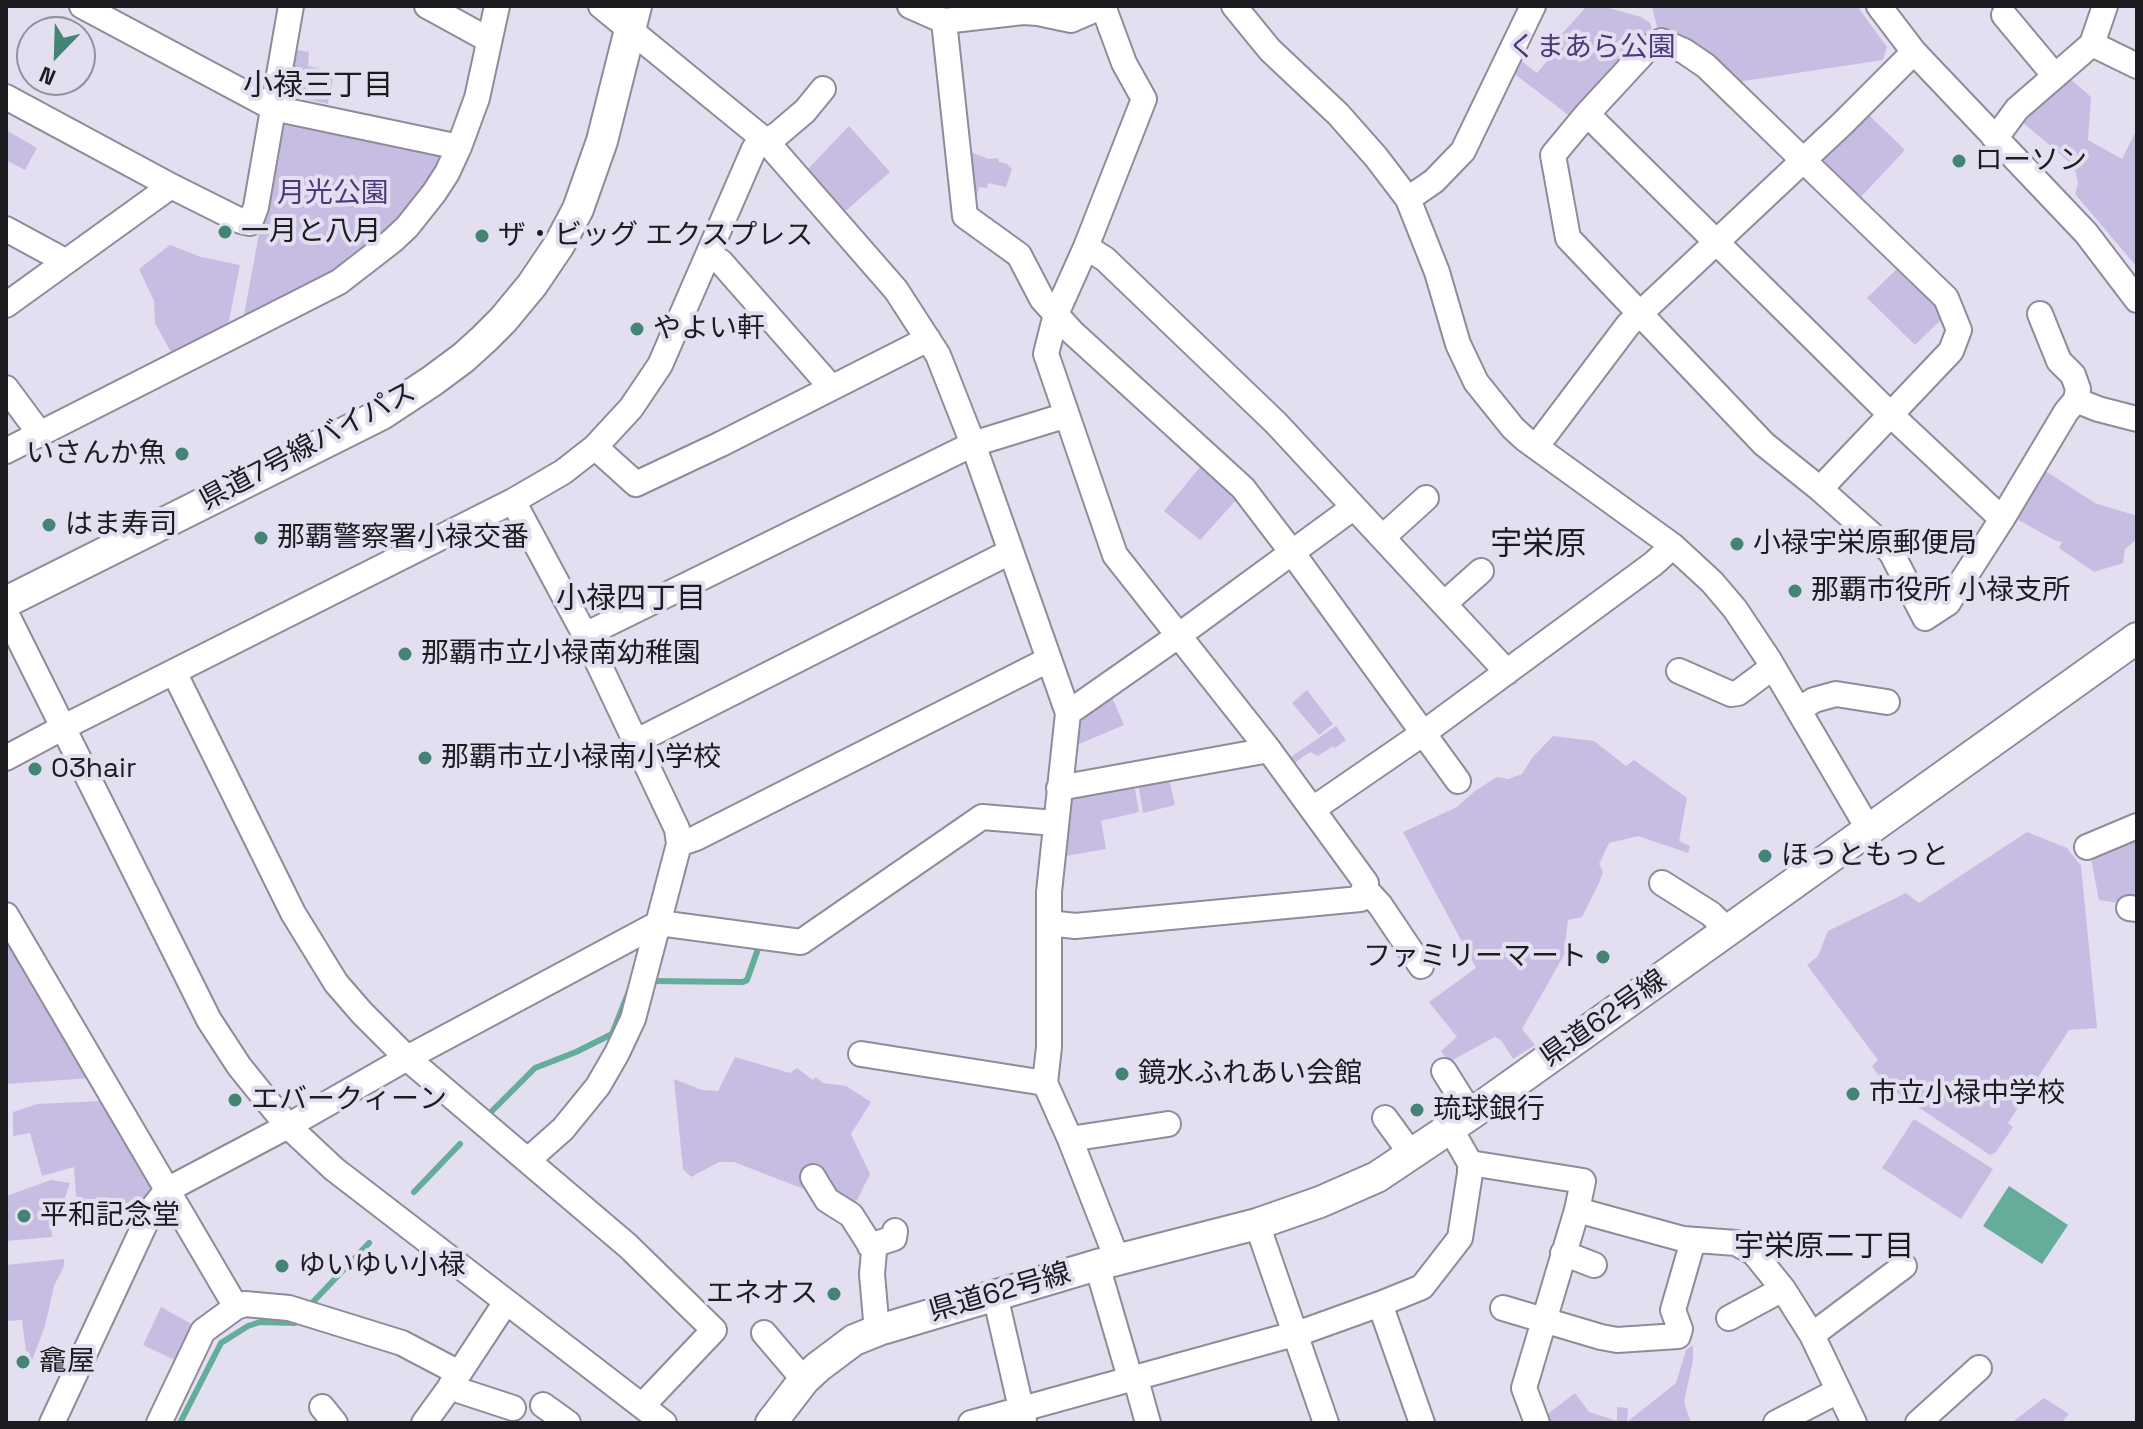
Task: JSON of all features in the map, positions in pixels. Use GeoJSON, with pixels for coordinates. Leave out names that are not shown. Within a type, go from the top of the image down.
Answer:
{"type":"FeatureCollection","features":[{"type":"Feature","properties":{"kind":"main road","name":"県道7号線バイパス"},"geometry":{"type":"LineString","coordinates":[[6,602],[382,414],[463,358],[503,320],[532,285],[578,209],[602,141],[633,18]]}},
{"type":"Feature","properties":{"kind":"main road","name":"県道62号線"},"geometry":{"type":"LineString","coordinates":[[771,1423],[804,1380],[854,1340],[1107,1262],[1257,1224],[1377,1177],[2137,638]]}},
{"type":"Feature","properties":{"kind":"street"},"geometry":{"type":"LineString","coordinates":[[82,6],[273,108],[459,147]]}},
{"type":"Feature","properties":{"kind":"street"},"geometry":{"type":"LineString","coordinates":[[6,97],[171,186],[250,223],[256,207],[291,6]]}},
{"type":"Feature","properties":{"kind":"street"},"geometry":{"type":"LineString","coordinates":[[427,6],[489,40]]}},
{"type":"Feature","properties":{"kind":"street"},"geometry":{"type":"LineString","coordinates":[[6,451],[326,289],[352,274],[407,227],[447,173],[459,147],[477,98],[497,6]]}},
{"type":"Feature","properties":{"kind":"street"},"geometry":{"type":"LineString","coordinates":[[601,6],[633,18],[766,141],[896,290],[938,355],[973,444],[1068,713],[1055,823],[1049,923],[1049,1047],[1045,1083],[1070,1139],[1107,1262],[1128,1371],[1134,1378],[1148,1423]]}},
{"type":"Feature","properties":{"kind":"street"},"geometry":{"type":"LineString","coordinates":[[910,6],[944,21],[1023,12],[1071,20],[1103,6],[1124,63],[1144,99],[1056,314],[1046,354],[1115,555],[1269,750],[1366,883],[1360,899],[1075,926],[1049,923]]}},
{"type":"Feature","properties":{"kind":"street"},"geometry":{"type":"LineString","coordinates":[[1234,6],[1270,50],[1357,135],[1408,199],[1437,272],[1458,344],[1476,382],[1513,428],[1673,546],[1712,582],[1735,609],[1773,667],[1869,830]]}},
{"type":"Feature","properties":{"kind":"street"},"geometry":{"type":"LineString","coordinates":[[1408,199],[1434,181],[1463,151],[1533,6]]}},
{"type":"Feature","properties":{"kind":"street"},"geometry":{"type":"LineString","coordinates":[[1879,6],[1914,52],[2086,233],[2137,300]]}},
{"type":"Feature","properties":{"kind":"street"},"geometry":{"type":"LineString","coordinates":[[1993,136],[2017,109],[2092,44],[2105,6]]}},
{"type":"Feature","properties":{"kind":"street"},"geometry":{"type":"LineString","coordinates":[[2004,15],[2055,76]]}},
{"type":"Feature","properties":{"kind":"street"},"geometry":{"type":"LineString","coordinates":[[944,21],[965,216],[1019,255],[1042,299],[1072,332],[1243,488],[1458,781]]}},
{"type":"Feature","properties":{"kind":"street"},"geometry":{"type":"LineString","coordinates":[[1820,489],[1951,351],[1959,330],[1946,298],[1706,66],[1684,51],[1661,41],[1648,48],[1553,155],[1568,238],[1764,444],[1891,552],[1925,618],[1948,603],[2076,400],[2078,389],[2073,375],[2059,361],[2040,314]]}},
{"type":"Feature","properties":{"kind":"street"},"geometry":{"type":"LineString","coordinates":[[2092,44],[2136,63]]}},
{"type":"Feature","properties":{"kind":"street"},"geometry":{"type":"LineString","coordinates":[[1536,447],[1628,325],[1914,52]]}},
{"type":"Feature","properties":{"kind":"street"},"geometry":{"type":"LineString","coordinates":[[6,758],[513,501],[563,472],[595,447],[631,408],[660,365],[754,149],[805,111],[823,89]]}},
{"type":"Feature","properties":{"kind":"street"},"geometry":{"type":"LineString","coordinates":[[1587,114],[1891,415],[2002,519]]}},
{"type":"Feature","properties":{"kind":"street"},"geometry":{"type":"LineString","coordinates":[[6,305],[171,186]]}},
{"type":"Feature","properties":{"kind":"street"},"geometry":{"type":"LineString","coordinates":[[6,229],[65,261]]}},
{"type":"Feature","properties":{"kind":"street"},"geometry":{"type":"LineString","coordinates":[[1086,247],[1105,259],[1276,423],[1507,672]]}},
{"type":"Feature","properties":{"kind":"street"},"geometry":{"type":"LineString","coordinates":[[710,254],[721,262],[831,387]]}},
{"type":"Feature","properties":{"kind":"street"},"geometry":{"type":"LineString","coordinates":[[595,447],[636,484],[928,339]]}},
{"type":"Feature","properties":{"kind":"street"},"geometry":{"type":"LineString","coordinates":[[6,388],[40,434]]}},
{"type":"Feature","properties":{"kind":"street"},"geometry":{"type":"LineString","coordinates":[[2076,400],[2137,419]]}},
{"type":"Feature","properties":{"kind":"street"},"geometry":{"type":"LineString","coordinates":[[585,635],[973,444],[1067,415]]}},
{"type":"Feature","properties":{"kind":"street"},"geometry":{"type":"LineString","coordinates":[[1383,537],[1426,498]]}},
{"type":"Feature","properties":{"kind":"street"},"geometry":{"type":"LineString","coordinates":[[513,501],[585,635],[677,829],[679,844],[633,1019],[617,1053],[598,1086],[563,1129],[528,1160]]}},
{"type":"Feature","properties":{"kind":"street"},"geometry":{"type":"LineString","coordinates":[[1068,713],[1354,507]]}},
{"type":"Feature","properties":{"kind":"street"},"geometry":{"type":"LineString","coordinates":[[1313,809],[1425,732],[1673,546]]}},
{"type":"Feature","properties":{"kind":"street"},"geometry":{"type":"LineString","coordinates":[[635,742],[1010,552]]}},
{"type":"Feature","properties":{"kind":"street"},"geometry":{"type":"LineString","coordinates":[[1445,603],[1481,571]]}},
{"type":"Feature","properties":{"kind":"street"},"geometry":{"type":"LineString","coordinates":[[6,613],[209,1020],[239,1066],[288,1126],[345,1178],[664,1423]]}},
{"type":"Feature","properties":{"kind":"street"},"geometry":{"type":"LineString","coordinates":[[679,844],[1048,660]]}},
{"type":"Feature","properties":{"kind":"street"},"geometry":{"type":"LineString","coordinates":[[1679,671],[1731,694],[1738,693],[1773,667]]}},
{"type":"Feature","properties":{"kind":"street"},"geometry":{"type":"LineString","coordinates":[[174,672],[293,913],[336,983],[407,1058],[628,1246],[714,1330],[642,1406]]}},
{"type":"Feature","properties":{"kind":"street"},"geometry":{"type":"LineString","coordinates":[[1799,710],[1814,700],[1836,694],[1887,702]]}},
{"type":"Feature","properties":{"kind":"street"},"geometry":{"type":"LineString","coordinates":[[1059,788],[1269,750]]}},
{"type":"Feature","properties":{"kind":"street"},"geometry":{"type":"LineString","coordinates":[[52,1423],[152,1209],[167,1190],[659,923],[801,942],[982,817],[1055,823]]}},
{"type":"Feature","properties":{"kind":"street"},"geometry":{"type":"LineString","coordinates":[[2087,847],[2137,826]]}},
{"type":"Feature","properties":{"kind":"street"},"geometry":{"type":"LineString","coordinates":[[1662,883],[1711,914],[1728,931]]}},
{"type":"Feature","properties":{"kind":"street"},"geometry":{"type":"LineString","coordinates":[[1363,891],[1380,905],[1421,966]]}},
{"type":"Feature","properties":{"kind":"street"},"geometry":{"type":"LineString","coordinates":[[6,915],[236,1307]]}},
{"type":"Feature","properties":{"kind":"street"},"geometry":{"type":"LineString","coordinates":[[861,1054],[1045,1083]]}},
{"type":"Feature","properties":{"kind":"street"},"geometry":{"type":"LineString","coordinates":[[971,1423],[1011,1412],[1023,1415],[1134,1378],[1294,1334],[1422,1287],[1460,1238],[1470,1173],[1460,1121],[1444,1071]]}},
{"type":"Feature","properties":{"kind":"street"},"geometry":{"type":"LineString","coordinates":[[1385,1118],[1412,1155]]}},
{"type":"Feature","properties":{"kind":"street"},"geometry":{"type":"LineString","coordinates":[[1070,1139],[1168,1124]]}},
{"type":"Feature","properties":{"kind":"street"},"geometry":{"type":"LineString","coordinates":[[1470,1163],[1583,1181],[1524,1388],[1537,1423]]}},
{"type":"Feature","properties":{"kind":"street"},"geometry":{"type":"LineString","coordinates":[[813,1177],[827,1200],[851,1215],[874,1251],[872,1274],[879,1330]]}},
{"type":"Feature","properties":{"kind":"street"},"geometry":{"type":"LineString","coordinates":[[1577,1210],[1693,1241],[1736,1243],[1754,1253],[1783,1289],[1812,1335],[1854,1423]]}},
{"type":"Feature","properties":{"kind":"street"},"geometry":{"type":"LineString","coordinates":[[1257,1224],[1324,1422]]}},
{"type":"Feature","properties":{"kind":"street"},"geometry":{"type":"LineString","coordinates":[[870,1246],[894,1238],[895,1231]]}},
{"type":"Feature","properties":{"kind":"street"},"geometry":{"type":"LineString","coordinates":[[1503,1308],[1617,1340],[1678,1336],[1680,1329],[1673,1310],[1693,1241]]}},
{"type":"Feature","properties":{"kind":"street"},"geometry":{"type":"LineString","coordinates":[[1563,1253],[1594,1265]]}},
{"type":"Feature","properties":{"kind":"street"},"geometry":{"type":"LineString","coordinates":[[1812,1335],[1904,1266]]}},
{"type":"Feature","properties":{"kind":"street"},"geometry":{"type":"LineString","coordinates":[[1729,1318],[1783,1289]]}},
{"type":"Feature","properties":{"kind":"street"},"geometry":{"type":"LineString","coordinates":[[995,1295],[1023,1415]]}},
{"type":"Feature","properties":{"kind":"street"},"geometry":{"type":"LineString","coordinates":[[424,1423],[506,1302]]}},
{"type":"Feature","properties":{"kind":"street"},"geometry":{"type":"LineString","coordinates":[[159,1423],[203,1331],[245,1304],[289,1308],[402,1343],[455,1379],[461,1391],[513,1408]]}},
{"type":"Feature","properties":{"kind":"street"},"geometry":{"type":"LineString","coordinates":[[1380,1304],[1422,1423]]}},
{"type":"Feature","properties":{"kind":"street"},"geometry":{"type":"LineString","coordinates":[[764,1333],[804,1380]]}},
{"type":"Feature","properties":{"kind":"street"},"geometry":{"type":"LineString","coordinates":[[1918,1423],[1979,1368]]}},
{"type":"Feature","properties":{"kind":"street"},"geometry":{"type":"LineString","coordinates":[[1776,1423],[1838,1391]]}},
{"type":"Feature","properties":{"kind":"street"},"geometry":{"type":"LineString","coordinates":[[543,1405],[568,1423]]}},
{"type":"Feature","properties":{"kind":"green space"},"geometry":{"type":"Polygon","coordinates":[[[1652,6],[1857,6],[1887,47],[1883,60],[1737,82],[1693,45],[1657,27],[1652,6]]]}},
{"type":"Feature","properties":{"kind":"green space","name":"くまあら公園"},"geometry":{"type":"Polygon","coordinates":[[[1586,7],[1609,8],[1641,17],[1652,28],[1571,117],[1512,72],[1519,59],[1537,73],[1560,36],[1586,7]]]}},
{"type":"Feature","properties":{"kind":"green space"},"geometry":{"type":"Polygon","coordinates":[[[292,49],[309,52],[308,66],[334,72],[328,104],[292,96],[287,91],[292,49]]]}},
{"type":"Feature","properties":{"kind":"green space"},"geometry":{"type":"Polygon","coordinates":[[[2067,76],[2091,97],[2088,140],[2122,159],[2137,129],[2137,267],[2075,194],[2078,183],[2074,166],[2021,121],[2067,76]]]}},
{"type":"Feature","properties":{"kind":"green space"},"geometry":{"type":"Polygon","coordinates":[[[1868,114],[1905,150],[1859,199],[1824,166],[1823,155],[1868,114]]]}},
{"type":"Feature","properties":{"kind":"green space","name":"月光公園"},"geometry":{"type":"Polygon","coordinates":[[[280,121],[442,151],[444,158],[397,223],[350,265],[243,320],[280,121]]]}},
{"type":"Feature","properties":{"kind":"green space"},"geometry":{"type":"Polygon","coordinates":[[[849,126],[890,172],[842,214],[805,172],[849,126]]]}},
{"type":"Feature","properties":{"kind":"green space"},"geometry":{"type":"Polygon","coordinates":[[[6,130],[37,148],[25,170],[6,160],[6,130]]]}},
{"type":"Feature","properties":{"kind":"green space"},"geometry":{"type":"Polygon","coordinates":[[[968,151],[989,159],[998,158],[999,162],[1012,169],[1006,187],[988,183],[987,188],[979,187],[973,209],[968,151]]]}},
{"type":"Feature","properties":{"kind":"green space"},"geometry":{"type":"Polygon","coordinates":[[[170,245],[201,257],[240,265],[228,325],[172,354],[155,323],[154,301],[139,269],[170,245]]]}},
{"type":"Feature","properties":{"kind":"green space"},"geometry":{"type":"Polygon","coordinates":[[[1901,265],[1938,302],[1944,317],[1915,345],[1867,298],[1901,265]]]}},
{"type":"Feature","properties":{"kind":"green space"},"geometry":{"type":"Polygon","coordinates":[[[1204,462],[1239,497],[1200,540],[1164,511],[1204,462]]]}},
{"type":"Feature","properties":{"kind":"green space"},"geometry":{"type":"Polygon","coordinates":[[[2044,470],[2095,503],[2137,516],[2137,539],[2125,549],[2123,563],[2094,572],[2059,548],[2062,542],[2015,518],[2044,470]]]}},
{"type":"Feature","properties":{"kind":"green space"},"geometry":{"type":"Polygon","coordinates":[[[1307,690],[1333,724],[1319,735],[1292,703],[1307,690]]]}},
{"type":"Feature","properties":{"kind":"green space"},"geometry":{"type":"Polygon","coordinates":[[[1111,695],[1124,725],[1072,747],[1075,723],[1082,713],[1111,695]]]}},
{"type":"Feature","properties":{"kind":"green space"},"geometry":{"type":"Polygon","coordinates":[[[1336,726],[1346,740],[1335,748],[1333,746],[1318,756],[1310,752],[1293,764],[1288,759],[1336,726]]]}},
{"type":"Feature","properties":{"kind":"green space"},"geometry":{"type":"Polygon","coordinates":[[[1553,736],[1594,741],[1626,766],[1634,760],[1687,798],[1679,841],[1690,846],[1688,853],[1638,836],[1609,843],[1599,864],[1603,872],[1599,883],[1582,917],[1568,920],[1564,955],[1522,1029],[1535,1045],[1513,1059],[1501,1040],[1495,1037],[1449,1062],[1441,1051],[1457,1037],[1429,1002],[1476,968],[1403,832],[1457,807],[1497,777],[1508,779],[1522,774],[1553,736]]]}},
{"type":"Feature","properties":{"kind":"green space"},"geometry":{"type":"Polygon","coordinates":[[[1169,778],[1175,805],[1143,813],[1138,783],[1169,778]]]}},
{"type":"Feature","properties":{"kind":"green space"},"geometry":{"type":"Polygon","coordinates":[[[1134,784],[1139,812],[1101,821],[1106,849],[1060,857],[1071,795],[1134,784]]]}},
{"type":"Feature","properties":{"kind":"green space"},"geometry":{"type":"Polygon","coordinates":[[[2027,832],[2067,848],[2081,866],[2097,1028],[2069,1030],[2008,1123],[2013,1127],[1996,1152],[1990,1155],[1885,1085],[1872,1066],[1878,1060],[1807,965],[1818,956],[1828,931],[1906,893],[1919,903],[2027,832]]]}},
{"type":"Feature","properties":{"kind":"green space"},"geometry":{"type":"Polygon","coordinates":[[[2137,834],[2137,906],[2099,900],[2091,859],[2107,847],[2137,834]]]}},
{"type":"Feature","properties":{"kind":"green space"},"geometry":{"type":"Polygon","coordinates":[[[6,932],[91,1078],[6,1084],[6,932]]]}},
{"type":"Feature","properties":{"kind":"green space"},"geometry":{"type":"Polygon","coordinates":[[[735,1057],[790,1073],[797,1068],[813,1080],[816,1077],[823,1083],[846,1086],[871,1102],[851,1134],[870,1174],[853,1208],[734,1162],[719,1162],[691,1177],[683,1169],[674,1079],[702,1090],[718,1091],[735,1057]]]}},
{"type":"Feature","properties":{"kind":"green space"},"geometry":{"type":"Polygon","coordinates":[[[103,1101],[155,1184],[136,1224],[76,1196],[74,1167],[42,1176],[30,1133],[13,1136],[13,1112],[37,1104],[103,1101]]]}},
{"type":"Feature","properties":{"kind":"green space"},"geometry":{"type":"Polygon","coordinates":[[[1914,1119],[1993,1169],[1961,1219],[1882,1168],[1914,1119]]]}},
{"type":"Feature","properties":{"kind":"green space"},"geometry":{"type":"Polygon","coordinates":[[[51,1180],[70,1183],[62,1206],[50,1211],[52,1237],[6,1241],[6,1196],[51,1180]]]}},
{"type":"Feature","properties":{"kind":"green space"},"geometry":{"type":"Polygon","coordinates":[[[64,1259],[31,1363],[26,1351],[22,1320],[6,1321],[6,1265],[64,1259]]]}},
{"type":"Feature","properties":{"kind":"green space"},"geometry":{"type":"Polygon","coordinates":[[[161,1307],[197,1327],[181,1363],[143,1345],[161,1307]]]}},
{"type":"Feature","properties":{"kind":"green space"},"geometry":{"type":"Polygon","coordinates":[[[1693,1345],[1684,1402],[1691,1423],[1547,1423],[1544,1417],[1575,1393],[1589,1412],[1617,1421],[1617,1407],[1628,1408],[1627,1422],[1676,1383],[1686,1350],[1693,1345]]]}},
{"type":"Feature","properties":{"kind":"green space"},"geometry":{"type":"Polygon","coordinates":[[[2044,1398],[2069,1414],[2061,1423],[2011,1423],[2044,1398]]]}},
{"type":"Feature","properties":{"kind":"shaded area"},"geometry":{"type":"Polygon","coordinates":[[[2009,1186],[2068,1225],[2042,1264],[1983,1226],[2009,1186]]]}},
{"type":"Feature","properties":{"kind":"waterway"},"geometry":{"type":"LineString","coordinates":[[649,981],[743,982],[747,980],[758,949]]}},
{"type":"Feature","properties":{"kind":"waterway"},"geometry":{"type":"LineString","coordinates":[[488,1115],[535,1068],[612,1034],[629,991]]}},
{"type":"Feature","properties":{"kind":"waterway"},"geometry":{"type":"LineString","coordinates":[[414,1192],[460,1144]]}},
{"type":"Feature","properties":{"kind":"waterway"},"geometry":{"type":"LineString","coordinates":[[312,1303],[369,1243]]}},
{"type":"Feature","properties":{"kind":"waterway"},"geometry":{"type":"LineString","coordinates":[[180,1423],[221,1343],[260,1322],[295,1323]]}},
{"type":"Feature","properties":{"kind":"place","name":"ローソン"},"geometry":{"type":"Point","coordinates":[1959,161]}},
{"type":"Feature","properties":{"kind":"place","name":"一月と八月"},"geometry":{"type":"Point","coordinates":[225,232]}},
{"type":"Feature","properties":{"kind":"place","name":"ザ・ビッグ エクスプレス"},"geometry":{"type":"Point","coordinates":[482,236]}},
{"type":"Feature","properties":{"kind":"place","name":"やよい軒"},"geometry":{"type":"Point","coordinates":[637,329]}},
{"type":"Feature","properties":{"kind":"place","name":"いさんか魚"},"geometry":{"type":"Point","coordinates":[182,454]}},
{"type":"Feature","properties":{"kind":"place","name":"はま寿司"},"geometry":{"type":"Point","coordinates":[49,525]}},
{"type":"Feature","properties":{"kind":"place","name":"那覇警察署小禄交番"},"geometry":{"type":"Point","coordinates":[261,538]}},
{"type":"Feature","properties":{"kind":"place","name":"小禄宇栄原郵便局"},"geometry":{"type":"Point","coordinates":[1737,544]}},
{"type":"Feature","properties":{"kind":"place","name":"那覇市役所 小禄支所"},"geometry":{"type":"Point","coordinates":[1795,591]}},
{"type":"Feature","properties":{"kind":"place","name":"那覇市立小禄南幼稚園"},"geometry":{"type":"Point","coordinates":[405,654]}},
{"type":"Feature","properties":{"kind":"place","name":"那覇市立小禄南小学校"},"geometry":{"type":"Point","coordinates":[425,758]}},
{"type":"Feature","properties":{"kind":"place","name":"03hair"},"geometry":{"type":"Point","coordinates":[35,769]}},
{"type":"Feature","properties":{"kind":"place","name":"ほっともっと"},"geometry":{"type":"Point","coordinates":[1765,856]}},
{"type":"Feature","properties":{"kind":"place","name":"ファミリーマート"},"geometry":{"type":"Point","coordinates":[1603,957]}},
{"type":"Feature","properties":{"kind":"place","name":"鏡水ふれあい会館"},"geometry":{"type":"Point","coordinates":[1122,1074]}},
{"type":"Feature","properties":{"kind":"place","name":"市立小禄中学校"},"geometry":{"type":"Point","coordinates":[1853,1094]}},
{"type":"Feature","properties":{"kind":"place","name":"エバークィーン"},"geometry":{"type":"Point","coordinates":[235,1100]}},
{"type":"Feature","properties":{"kind":"place","name":"琉球銀行"},"geometry":{"type":"Point","coordinates":[1417,1110]}},
{"type":"Feature","properties":{"kind":"place","name":"平和記念堂"},"geometry":{"type":"Point","coordinates":[24,1216]}},
{"type":"Feature","properties":{"kind":"place","name":"ゆいゆい小禄"},"geometry":{"type":"Point","coordinates":[282,1266]}},
{"type":"Feature","properties":{"kind":"place","name":"エネオス"},"geometry":{"type":"Point","coordinates":[834,1294]}},
{"type":"Feature","properties":{"kind":"place","name":"龕屋"},"geometry":{"type":"Point","coordinates":[23,1362]}},
{"type":"Feature","properties":{"kind":"district","name":"小禄三丁目"},"geometry":{"type":"Point","coordinates":[318,87]}},
{"type":"Feature","properties":{"kind":"district","name":"宇栄原"},"geometry":{"type":"Point","coordinates":[1538,545]}},
{"type":"Feature","properties":{"kind":"district","name":"小禄四丁目"},"geometry":{"type":"Point","coordinates":[631,600]}},
{"type":"Feature","properties":{"kind":"district","name":"宇栄原二丁目"},"geometry":{"type":"Point","coordinates":[1824,1248]}}]}
